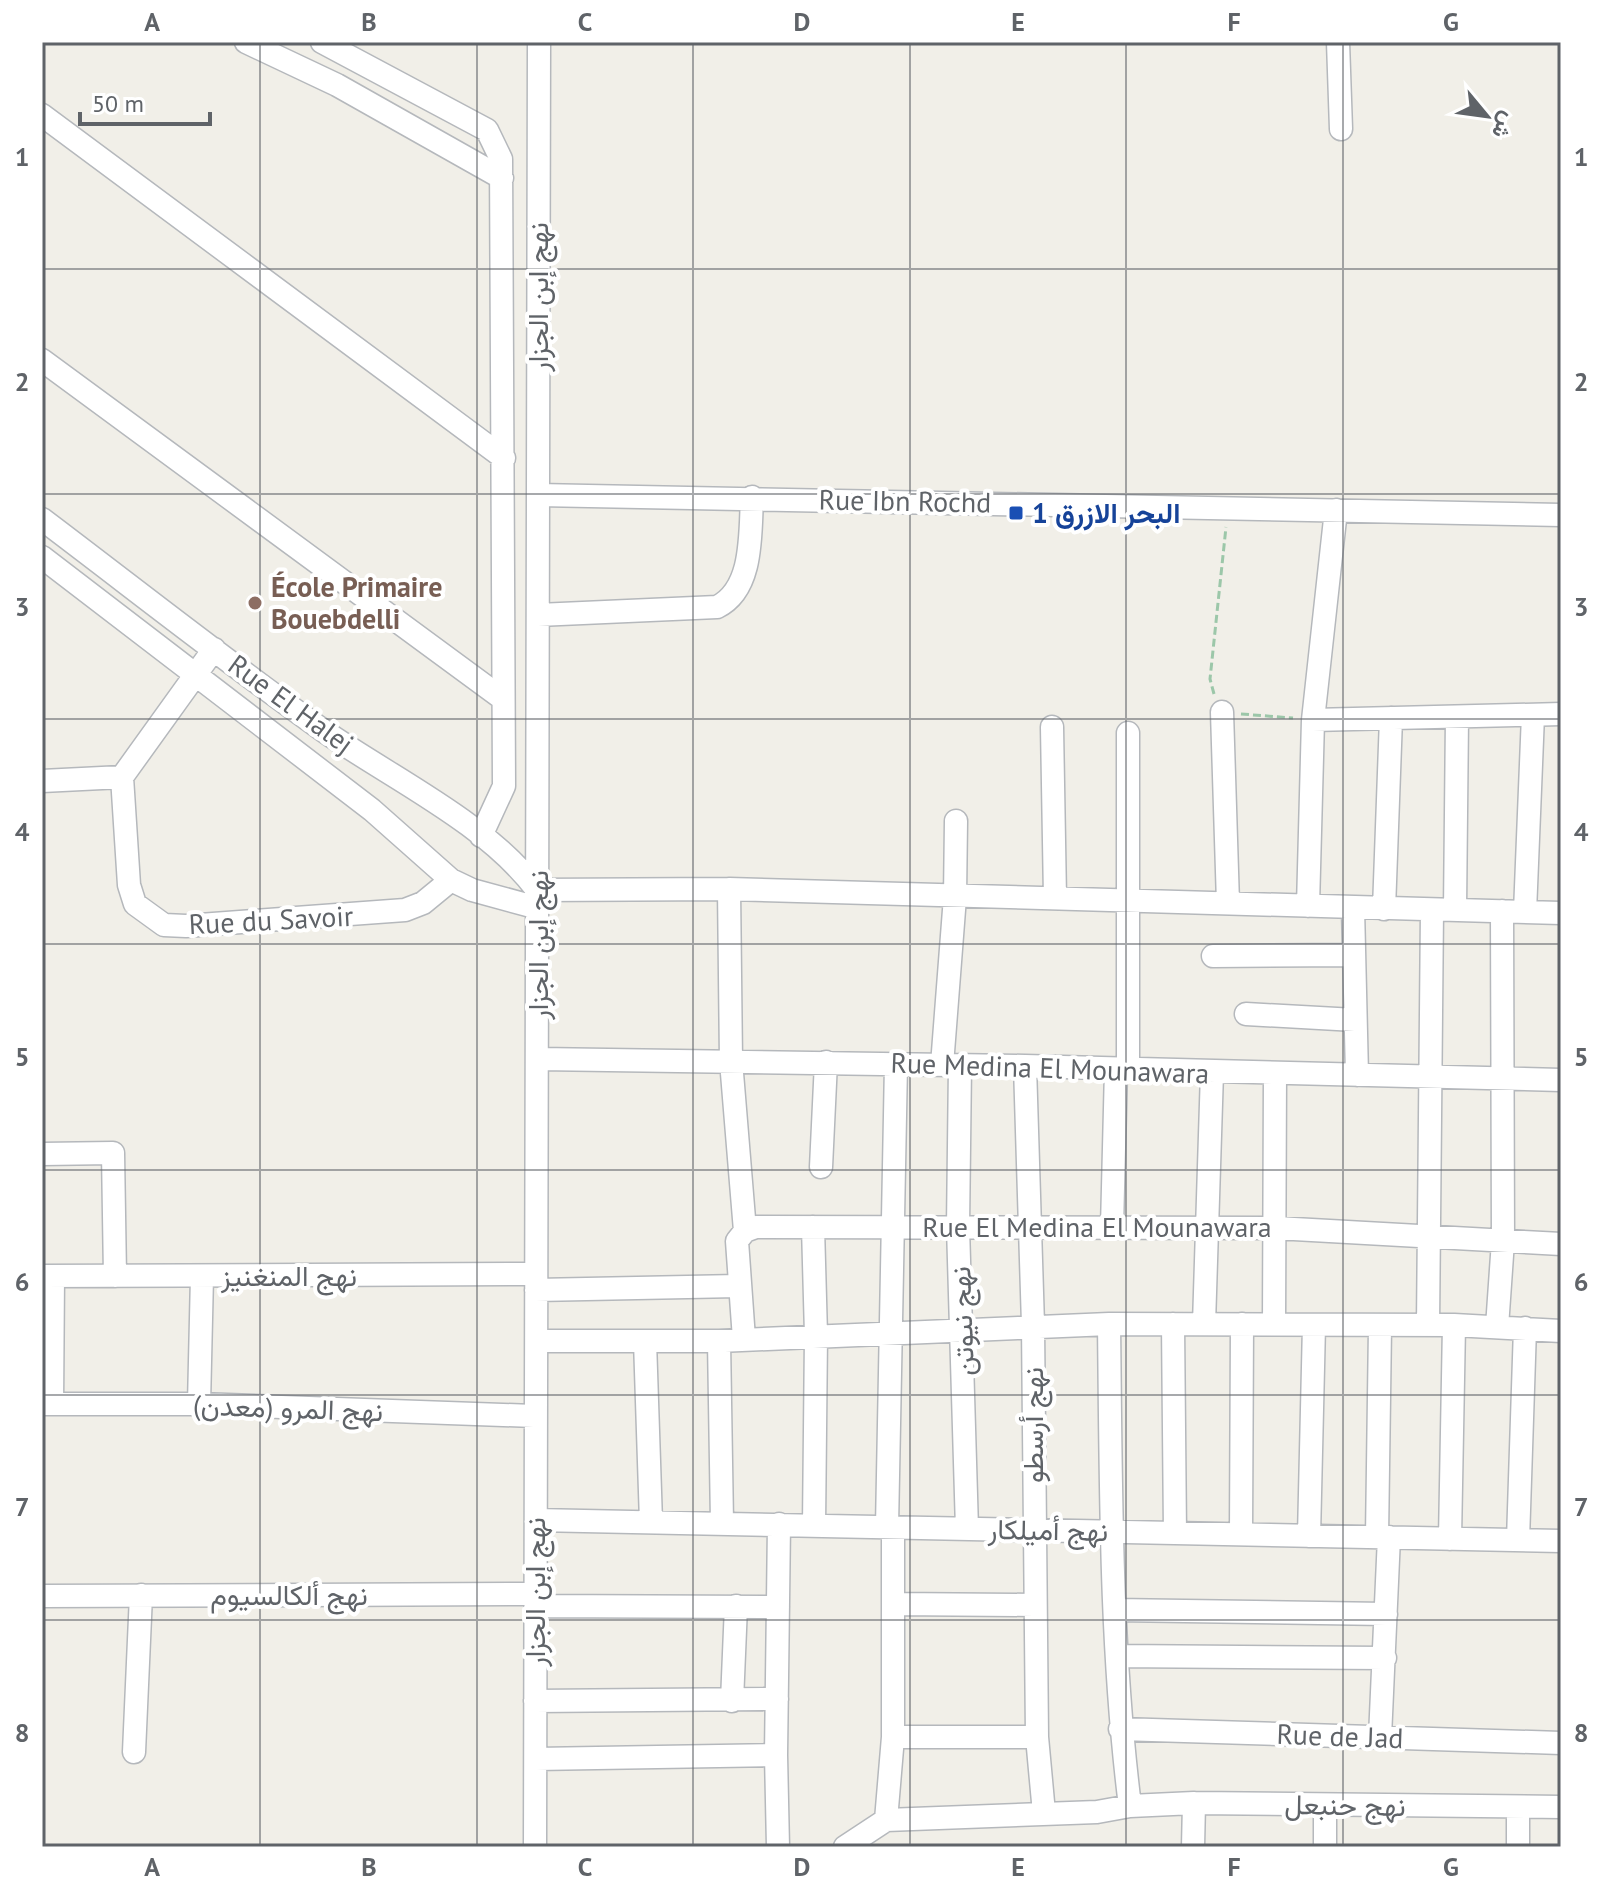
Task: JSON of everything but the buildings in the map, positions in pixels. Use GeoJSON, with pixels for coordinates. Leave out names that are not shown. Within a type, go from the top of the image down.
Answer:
{"type":"FeatureCollection","features":[{"type":"Feature","properties":{"kind":"street"},"geometry":{"type":"LineString","coordinates":[[246,42],[337,85],[502,178]]}},
{"type":"Feature","properties":{"kind":"street"},"geometry":{"type":"LineString","coordinates":[[322,42],[487,130],[501,159],[504,786],[481,836]]}},
{"type":"Feature","properties":{"kind":"street","name":"نهج إبن الجزار"},"geometry":{"type":"LineString","coordinates":[[535,1847],[539,42]]}},
{"type":"Feature","properties":{"kind":"street"},"geometry":{"type":"LineString","coordinates":[[1338,42],[1341,129]]}},
{"type":"Feature","properties":{"kind":"street"},"geometry":{"type":"LineString","coordinates":[[42,115],[504,458]]}},
{"type":"Feature","properties":{"kind":"street"},"geometry":{"type":"LineString","coordinates":[[42,360],[503,699]]}},
{"type":"Feature","properties":{"kind":"street","name":"Rue Ibn Rochd"},"geometry":{"type":"LineString","coordinates":[[538,495],[1561,515]]}},
{"type":"Feature","properties":{"kind":"street"},"geometry":{"type":"LineString","coordinates":[[538,615],[717,607],[727,603],[738,587],[746,564],[752,497]]}},
{"type":"Feature","properties":{"kind":"street"},"geometry":{"type":"LineString","coordinates":[[1308,906],[1313,720],[1336,510]]}},
{"type":"Feature","properties":{"kind":"street","name":"Rue El Halej"},"geometry":{"type":"LineString","coordinates":[[42,519],[323,731],[518,864],[538,899]]}},
{"type":"Feature","properties":{"kind":"street","name":"Rue El Halej"},"geometry":{"type":"LineString","coordinates":[[42,557],[372,810],[451,880],[472,890],[538,899]]}},
{"type":"Feature","properties":{"kind":"street"},"geometry":{"type":"LineString","coordinates":[[42,781],[122,777],[214,649]]}},
{"type":"Feature","properties":{"kind":"street"},"geometry":{"type":"LineString","coordinates":[[1222,712],[1228,903]]}},
{"type":"Feature","properties":{"kind":"street"},"geometry":{"type":"LineString","coordinates":[[1313,720],[1561,714]]}},
{"type":"Feature","properties":{"kind":"street"},"geometry":{"type":"LineString","coordinates":[[1525,912],[1533,715]]}},
{"type":"Feature","properties":{"kind":"street"},"geometry":{"type":"LineString","coordinates":[[1455,910],[1457,717]]}},
{"type":"Feature","properties":{"kind":"street"},"geometry":{"type":"LineString","coordinates":[[1384,909],[1391,718]]}},
{"type":"Feature","properties":{"kind":"street"},"geometry":{"type":"LineString","coordinates":[[1052,727],[1055,898]]}},
{"type":"Feature","properties":{"kind":"street"},"geometry":{"type":"LineString","coordinates":[[1112,1227],[1130,899],[1128,733]]}},
{"type":"Feature","properties":{"kind":"street","name":"Rue du Savoir"},"geometry":{"type":"LineString","coordinates":[[122,777],[129,885],[135,904],[164,925],[382,913],[423,903],[451,880]]}},
{"type":"Feature","properties":{"kind":"street","name":"نهج نيوتن"},"geometry":{"type":"LineString","coordinates":[[956,821],[951,1065],[964,1327],[967,1529]]}},
{"type":"Feature","properties":{"kind":"street"},"geometry":{"type":"LineString","coordinates":[[538,899],[729,889],[1561,913]]}},
{"type":"Feature","properties":{"kind":"street"},"geometry":{"type":"LineString","coordinates":[[729,889],[731,1061],[745,1231],[737,1241],[744,1339]]}},
{"type":"Feature","properties":{"kind":"street"},"geometry":{"type":"LineString","coordinates":[[1353,908],[1357,1075]]}},
{"type":"Feature","properties":{"kind":"street"},"geometry":{"type":"LineString","coordinates":[[1428,1325],[1433,1076],[1432,910]]}},
{"type":"Feature","properties":{"kind":"street"},"geometry":{"type":"LineString","coordinates":[[1497,1327],[1503,1241],[1502,911]]}},
{"type":"Feature","properties":{"kind":"street"},"geometry":{"type":"LineString","coordinates":[[1213,956],[1354,955]]}},
{"type":"Feature","properties":{"kind":"street"},"geometry":{"type":"LineString","coordinates":[[1246,1014],[1355,1020]]}},
{"type":"Feature","properties":{"kind":"street","name":"Rue Medina El Mounawara"},"geometry":{"type":"LineString","coordinates":[[539,1059],[1025,1066],[1561,1080]]}},
{"type":"Feature","properties":{"kind":"street"},"geometry":{"type":"LineString","coordinates":[[821,1167],[826,1062]]}},
{"type":"Feature","properties":{"kind":"street"},"geometry":{"type":"LineString","coordinates":[[845,1847],[886,1820],[893,1737],[890,1527],[896,1064]]}},
{"type":"Feature","properties":{"kind":"street","name":"نهج أرسطو"},"geometry":{"type":"LineString","coordinates":[[1025,1066],[1033,1325],[1037,1737],[1044,1813]]}},
{"type":"Feature","properties":{"kind":"street"},"geometry":{"type":"LineString","coordinates":[[1204,1324],[1212,1072]]}},
{"type":"Feature","properties":{"kind":"street"},"geometry":{"type":"LineString","coordinates":[[1274,1324],[1275,1074]]}},
{"type":"Feature","properties":{"kind":"street"},"geometry":{"type":"LineString","coordinates":[[42,1154],[113,1153],[115,1276]]}},
{"type":"Feature","properties":{"kind":"street","name":"Rue El Medina El Mounawara"},"geometry":{"type":"LineString","coordinates":[[745,1231],[756,1227],[892,1226],[1276,1228],[1561,1244]]}},
{"type":"Feature","properties":{"kind":"street"},"geometry":{"type":"LineString","coordinates":[[813,1227],[816,1335],[814,1525]]}},
{"type":"Feature","properties":{"kind":"street"},"geometry":{"type":"LineString","coordinates":[[47,1404],[48,1276]]}},
{"type":"Feature","properties":{"kind":"street","name":"نهج المنغنيز"},"geometry":{"type":"LineString","coordinates":[[48,1276],[738,1286]]}},
{"type":"Feature","properties":{"kind":"street"},"geometry":{"type":"LineString","coordinates":[[199,1404],[202,1276]]}},
{"type":"Feature","properties":{"kind":"street"},"geometry":{"type":"LineString","coordinates":[[1109,1324],[1112,1531],[1120,1729],[1130,1806]]}},
{"type":"Feature","properties":{"kind":"street"},"geometry":{"type":"LineString","coordinates":[[537,1341],[719,1341],[964,1327],[1109,1324],[1454,1325],[1561,1331]]}},
{"type":"Feature","properties":{"kind":"street"},"geometry":{"type":"LineString","coordinates":[[1173,1324],[1175,1533]]}},
{"type":"Feature","properties":{"kind":"street"},"geometry":{"type":"LineString","coordinates":[[1241,1534],[1242,1324]]}},
{"type":"Feature","properties":{"kind":"street"},"geometry":{"type":"LineString","coordinates":[[1309,1536],[1314,1325]]}},
{"type":"Feature","properties":{"kind":"street"},"geometry":{"type":"LineString","coordinates":[[1450,1539],[1454,1325]]}},
{"type":"Feature","properties":{"kind":"street"},"geometry":{"type":"LineString","coordinates":[[1380,1327],[1386,1614],[1380,1737]]}},
{"type":"Feature","properties":{"kind":"street"},"geometry":{"type":"LineString","coordinates":[[1518,1540],[1525,1328]]}},
{"type":"Feature","properties":{"kind":"street"},"geometry":{"type":"LineString","coordinates":[[645,1341],[651,1522]]}},
{"type":"Feature","properties":{"kind":"street"},"geometry":{"type":"LineString","coordinates":[[719,1341],[722,1523]]}},
{"type":"Feature","properties":{"kind":"street","name":"نهج المرو (معدن)"},"geometry":{"type":"LineString","coordinates":[[47,1404],[199,1404],[534,1416]]}},
{"type":"Feature","properties":{"kind":"street","name":"نهج أميلكار"},"geometry":{"type":"LineString","coordinates":[[536,1520],[1561,1541]]}},
{"type":"Feature","properties":{"kind":"street"},"geometry":{"type":"LineString","coordinates":[[778,1847],[779,1524]]}},
{"type":"Feature","properties":{"kind":"street"},"geometry":{"type":"LineString","coordinates":[[134,1752],[141,1595]]}},
{"type":"Feature","properties":{"kind":"street","name":"نهج ألكالسيوم"},"geometry":{"type":"LineString","coordinates":[[42,1596],[536,1600],[778,1607]]}},
{"type":"Feature","properties":{"kind":"street"},"geometry":{"type":"LineString","coordinates":[[893,1604],[1034,1605]]}},
{"type":"Feature","properties":{"kind":"street"},"geometry":{"type":"LineString","coordinates":[[732,1701],[736,1606]]}},
{"type":"Feature","properties":{"kind":"street"},"geometry":{"type":"LineString","coordinates":[[1115,1610],[1386,1614]]}},
{"type":"Feature","properties":{"kind":"street"},"geometry":{"type":"LineString","coordinates":[[1117,1656],[1385,1658]]}},
{"type":"Feature","properties":{"kind":"street"},"geometry":{"type":"LineString","coordinates":[[535,1701],[777,1699]]}},
{"type":"Feature","properties":{"kind":"street","name":"Rue de Jad"},"geometry":{"type":"LineString","coordinates":[[1120,1729],[1561,1743]]}},
{"type":"Feature","properties":{"kind":"street"},"geometry":{"type":"LineString","coordinates":[[893,1737],[1037,1737]]}},
{"type":"Feature","properties":{"kind":"street"},"geometry":{"type":"LineString","coordinates":[[536,1759],[776,1755]]}},
{"type":"Feature","properties":{"kind":"street"},"geometry":{"type":"LineString","coordinates":[[1193,1847],[1194,1803]]}},
{"type":"Feature","properties":{"kind":"street","name":"نهج حنبعل"},"geometry":{"type":"LineString","coordinates":[[886,1820],[1097,1812],[1130,1806],[1194,1803],[1561,1807]]}},
{"type":"Feature","properties":{"kind":"street"},"geometry":{"type":"LineString","coordinates":[[1325,1805],[1325,1847]]}},
{"type":"Feature","properties":{"kind":"street"},"geometry":{"type":"LineString","coordinates":[[1518,1807],[1518,1847]]}},
{"type":"Feature","properties":{"kind":"path"},"geometry":{"type":"LineString","coordinates":[[1228,507],[1210,679],[1222,712],[1313,720]]}},
{"type":"Feature","properties":{"kind":"place","name":"1 البحر الازرق"},"geometry":{"type":"Point","coordinates":[1016,513]}},
{"type":"Feature","properties":{"kind":"place","name":"École Primaire Bouebdelli"},"geometry":{"type":"Point","coordinates":[255,603]}}]}
